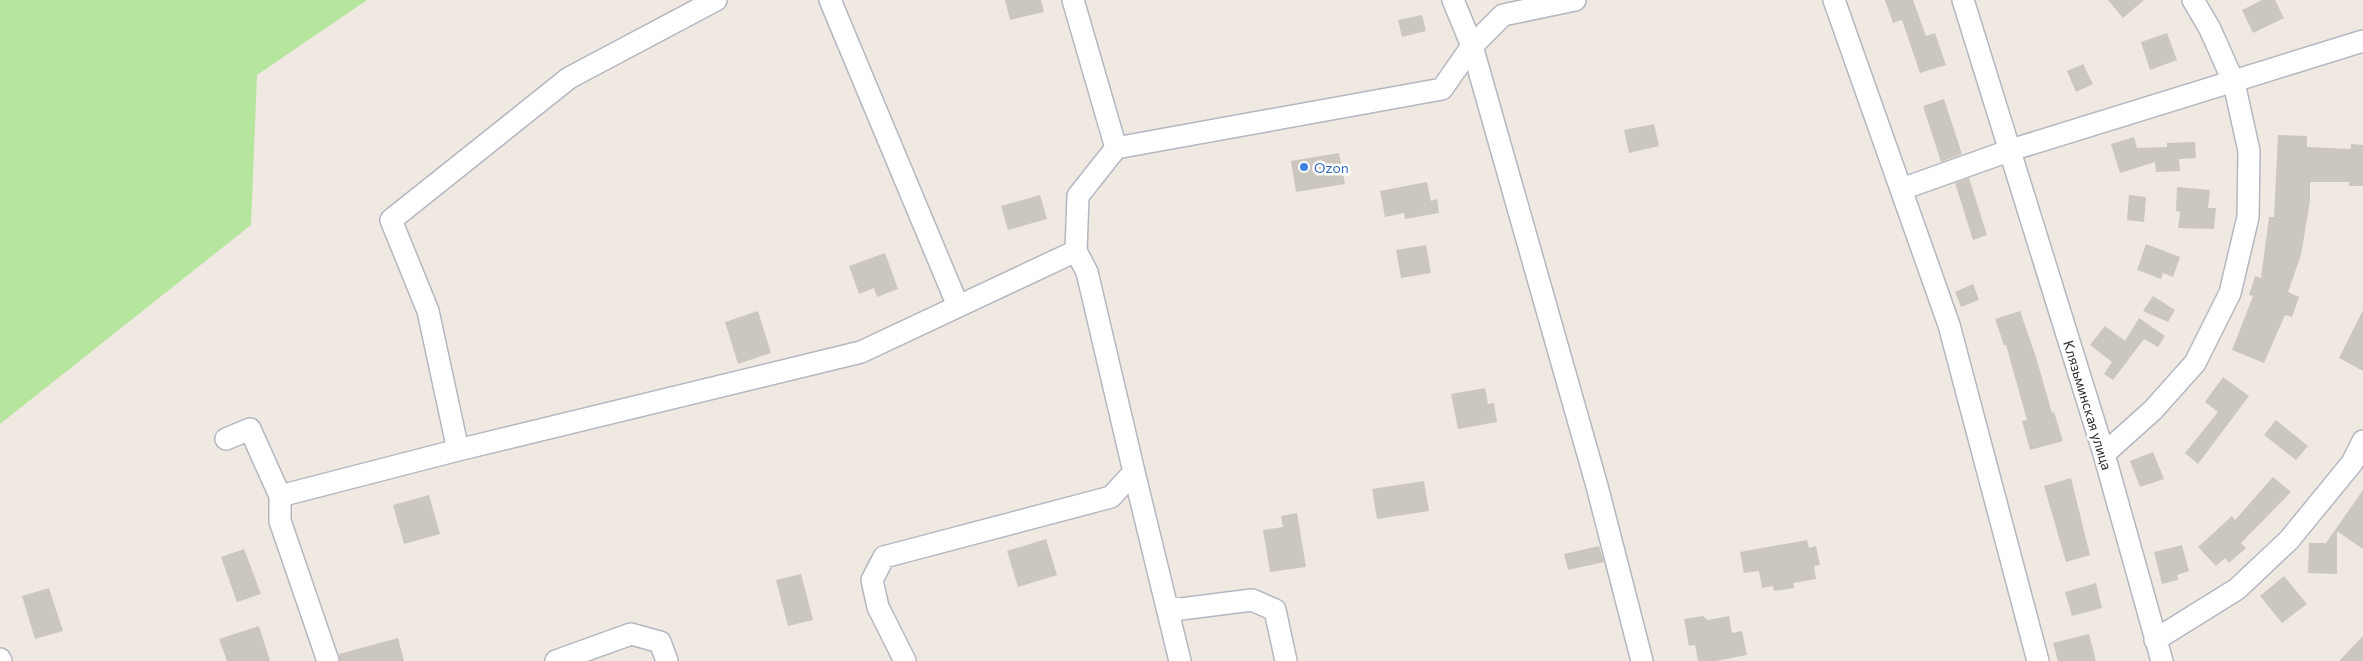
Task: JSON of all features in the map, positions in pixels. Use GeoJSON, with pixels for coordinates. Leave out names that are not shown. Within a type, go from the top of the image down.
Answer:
{"type":"FeatureCollection","features":[{"type":"Feature","properties":{"kind":"street"},"geometry":{"type":"LineString","coordinates":[[458,450],[428,311],[391,220],[570,78],[716,0]]}},
{"type":"Feature","properties":{"kind":"street"},"geometry":{"type":"LineString","coordinates":[[830,0],[958,306]]}},
{"type":"Feature","properties":{"kind":"street"},"geometry":{"type":"LineString","coordinates":[[1073,0],[1116,148]]}},
{"type":"Feature","properties":{"kind":"street"},"geometry":{"type":"LineString","coordinates":[[1453,0],[1472,46],[1597,486],[1642,661]]}},
{"type":"Feature","properties":{"kind":"street"},"geometry":{"type":"LineString","coordinates":[[1180,661],[1087,272],[1076,251],[1078,196],[1116,148],[1442,89],[1472,46],[1503,15],[1575,0]]}},
{"type":"Feature","properties":{"kind":"street"},"geometry":{"type":"LineString","coordinates":[[1834,0],[1949,325],[2038,661]]}},
{"type":"Feature","properties":{"kind":"street","name":"Клязьминская улица"},"geometry":{"type":"LineString","coordinates":[[1963,0],[2104,454],[2162,661]]}},
{"type":"Feature","properties":{"kind":"street"},"geometry":{"type":"LineString","coordinates":[[2104,454],[2153,410],[2195,363],[2230,293],[2248,217],[2249,151],[2234,83],[2210,29],[2193,0]]}},
{"type":"Feature","properties":{"kind":"street"},"geometry":{"type":"LineString","coordinates":[[1902,189],[2011,150],[2234,83],[2363,41]]}},
{"type":"Feature","properties":{"kind":"street"},"geometry":{"type":"LineString","coordinates":[[280,496],[458,450],[861,352],[1076,251]]}},
{"type":"Feature","properties":{"kind":"street"},"geometry":{"type":"LineString","coordinates":[[226,439],[250,429],[280,496],[280,521],[328,661]]}},
{"type":"Feature","properties":{"kind":"street"},"geometry":{"type":"LineString","coordinates":[[2155,640],[2237,589],[2289,540],[2352,463],[2363,441]]}},
{"type":"Feature","properties":{"kind":"street"},"geometry":{"type":"LineString","coordinates":[[905,661],[878,607],[872,580],[884,557],[1111,497],[1134,472]]}},
{"type":"Feature","properties":{"kind":"street"},"geometry":{"type":"LineString","coordinates":[[1167,607],[1181,609],[1252,600],[1275,610],[1286,661]]}},
{"type":"Feature","properties":{"kind":"street"},"geometry":{"type":"LineString","coordinates":[[556,661],[631,634],[660,642],[667,661]]}},
{"type":"Feature","properties":{"kind":"green space"},"geometry":{"type":"Polygon","coordinates":[[[0,0],[367,0],[257,75],[251,225],[0,424],[0,0]]]}},
{"type":"Feature","properties":{"kind":"building"},"geometry":{"type":"Polygon","coordinates":[[[1005,0],[1041,0],[1044,12],[1010,20],[1005,0]]]}},
{"type":"Feature","properties":{"kind":"building"},"geometry":{"type":"Polygon","coordinates":[[[1885,0],[1913,0],[1926,36],[1935,33],[1946,65],[1920,73],[1902,20],[1893,23],[1885,0]]]}},
{"type":"Feature","properties":{"kind":"building"},"geometry":{"type":"Polygon","coordinates":[[[2108,0],[2144,0],[2123,18],[2108,0]]]}},
{"type":"Feature","properties":{"kind":"building"},"geometry":{"type":"Polygon","coordinates":[[[2262,0],[2275,0],[2284,18],[2253,33],[2242,10],[2262,0]]]}},
{"type":"Feature","properties":{"kind":"building"},"geometry":{"type":"Polygon","coordinates":[[[1422,15],[1426,31],[1402,37],[1398,20],[1422,15]]]}},
{"type":"Feature","properties":{"kind":"building"},"geometry":{"type":"Polygon","coordinates":[[[2167,33],[2177,60],[2150,70],[2141,42],[2167,33]]]}},
{"type":"Feature","properties":{"kind":"building"},"geometry":{"type":"Polygon","coordinates":[[[2083,64],[2093,84],[2076,92],[2067,71],[2083,64]]]}},
{"type":"Feature","properties":{"kind":"building"},"geometry":{"type":"Polygon","coordinates":[[[1944,99],[1962,154],[1941,162],[1923,106],[1944,99]]]}},
{"type":"Feature","properties":{"kind":"building"},"geometry":{"type":"Polygon","coordinates":[[[1654,124],[1659,146],[1629,153],[1624,130],[1654,124]]]}},
{"type":"Feature","properties":{"kind":"building"},"geometry":{"type":"Polygon","coordinates":[[[2278,135],[2307,136],[2307,147],[2351,149],[2351,144],[2363,145],[2363,186],[2349,186],[2349,182],[2310,182],[2310,201],[2301,255],[2288,292],[2299,297],[2292,317],[2285,315],[2264,363],[2232,350],[2253,296],[2249,295],[2255,276],[2261,278],[2269,217],[2274,217],[2278,135]]]}},
{"type":"Feature","properties":{"kind":"building"},"geometry":{"type":"Polygon","coordinates":[[[2134,137],[2137,148],[2167,147],[2167,143],[2195,142],[2196,158],[2179,159],[2180,171],[2156,172],[2155,162],[2120,173],[2111,144],[2134,137]]]}},
{"type":"Feature","properties":{"kind":"building"},"geometry":{"type":"Polygon","coordinates":[[[1339,153],[1345,184],[1296,192],[1291,161],[1339,153]]]}},
{"type":"Feature","properties":{"kind":"building"},"geometry":{"type":"Polygon","coordinates":[[[1969,178],[1987,235],[1973,240],[1955,183],[1969,178]]]}},
{"type":"Feature","properties":{"kind":"building"},"geometry":{"type":"Polygon","coordinates":[[[1427,182],[1431,201],[1437,199],[1439,213],[1405,219],[1404,213],[1385,217],[1380,191],[1427,182]]]}},
{"type":"Feature","properties":{"kind":"building"},"geometry":{"type":"Polygon","coordinates":[[[2177,187],[2210,190],[2208,208],[2216,208],[2214,229],[2178,228],[2180,212],[2176,211],[2177,187]]]}},
{"type":"Feature","properties":{"kind":"building"},"geometry":{"type":"Polygon","coordinates":[[[1040,195],[1047,219],[1008,230],[1001,206],[1040,195]]]}},
{"type":"Feature","properties":{"kind":"building"},"geometry":{"type":"Polygon","coordinates":[[[2129,195],[2146,197],[2144,222],[2127,220],[2129,195]]]}},
{"type":"Feature","properties":{"kind":"building"},"geometry":{"type":"Polygon","coordinates":[[[2146,244],[2180,257],[2173,277],[2163,273],[2161,279],[2137,270],[2146,244]]]}},
{"type":"Feature","properties":{"kind":"building"},"geometry":{"type":"Polygon","coordinates":[[[1426,245],[1431,273],[1401,278],[1396,250],[1426,245]]]}},
{"type":"Feature","properties":{"kind":"building"},"geometry":{"type":"Polygon","coordinates":[[[885,253],[898,289],[877,297],[874,288],[859,294],[849,266],[885,253]]]}},
{"type":"Feature","properties":{"kind":"building"},"geometry":{"type":"Polygon","coordinates":[[[1973,284],[1979,300],[1961,307],[1955,292],[1973,284]]]}},
{"type":"Feature","properties":{"kind":"building"},"geometry":{"type":"Polygon","coordinates":[[[2153,296],[2175,310],[2168,322],[2143,311],[2153,296]]]}},
{"type":"Feature","properties":{"kind":"building"},"geometry":{"type":"Polygon","coordinates":[[[2363,310],[2363,371],[2339,358],[2363,310]]]}},
{"type":"Feature","properties":{"kind":"building"},"geometry":{"type":"Polygon","coordinates":[[[758,311],[771,353],[738,364],[725,322],[758,311]]]}},
{"type":"Feature","properties":{"kind":"building"},"geometry":{"type":"Polygon","coordinates":[[[2020,311],[2052,413],[2054,412],[2063,441],[2030,450],[2022,421],[2027,420],[2006,345],[2004,345],[1995,319],[2020,311]]]}},
{"type":"Feature","properties":{"kind":"building"},"geometry":{"type":"Polygon","coordinates":[[[2139,318],[2165,336],[2158,347],[2144,339],[2113,380],[2104,374],[2112,362],[2090,345],[2105,326],[2125,341],[2139,318]]]}},
{"type":"Feature","properties":{"kind":"building"},"geometry":{"type":"Polygon","coordinates":[[[2223,377],[2249,396],[2198,464],[2185,453],[2218,412],[2205,402],[2223,377]]]}},
{"type":"Feature","properties":{"kind":"building"},"geometry":{"type":"Polygon","coordinates":[[[1485,388],[1488,404],[1494,403],[1497,422],[1458,429],[1451,394],[1485,388]]]}},
{"type":"Feature","properties":{"kind":"building"},"geometry":{"type":"Polygon","coordinates":[[[2276,420],[2308,446],[2296,460],[2264,435],[2276,420]]]}},
{"type":"Feature","properties":{"kind":"building"},"geometry":{"type":"Polygon","coordinates":[[[2153,452],[2164,479],[2140,487],[2130,461],[2153,452]]]}},
{"type":"Feature","properties":{"kind":"building"},"geometry":{"type":"Polygon","coordinates":[[[2273,477],[2291,492],[2241,543],[2246,548],[2229,563],[2225,558],[2216,566],[2198,547],[2232,516],[2235,520],[2273,477]]]}},
{"type":"Feature","properties":{"kind":"building"},"geometry":{"type":"Polygon","coordinates":[[[2071,478],[2090,555],[2066,562],[2044,486],[2071,478]]]}},
{"type":"Feature","properties":{"kind":"building"},"geometry":{"type":"Polygon","coordinates":[[[1424,481],[1429,511],[1377,519],[1372,489],[1424,481]]]}},
{"type":"Feature","properties":{"kind":"building"},"geometry":{"type":"Polygon","coordinates":[[[2363,490],[2363,549],[2337,531],[2337,574],[2308,573],[2309,543],[2326,543],[2363,490]]]}},
{"type":"Feature","properties":{"kind":"building"},"geometry":{"type":"Polygon","coordinates":[[[429,495],[440,534],[404,544],[393,505],[429,495]]]}},
{"type":"Feature","properties":{"kind":"building"},"geometry":{"type":"Polygon","coordinates":[[[1297,513],[1306,567],[1270,572],[1263,530],[1283,527],[1281,516],[1297,513]]]}},
{"type":"Feature","properties":{"kind":"building"},"geometry":{"type":"Polygon","coordinates":[[[1046,539],[1057,575],[1018,587],[1007,551],[1046,539]]]}},
{"type":"Feature","properties":{"kind":"building"},"geometry":{"type":"Polygon","coordinates":[[[1807,540],[1809,548],[1816,546],[1820,565],[1814,566],[1816,579],[1793,583],[1794,588],[1774,591],[1773,586],[1762,588],[1759,571],[1744,573],[1740,552],[1807,540]]]}},
{"type":"Feature","properties":{"kind":"building"},"geometry":{"type":"Polygon","coordinates":[[[2182,545],[2189,571],[2177,575],[2178,580],[2162,584],[2154,552],[2182,545]]]}},
{"type":"Feature","properties":{"kind":"building"},"geometry":{"type":"Polygon","coordinates":[[[1599,546],[1604,562],[1568,570],[1564,554],[1599,546]]]}},
{"type":"Feature","properties":{"kind":"building"},"geometry":{"type":"Polygon","coordinates":[[[244,549],[261,594],[237,602],[221,557],[244,549]]]}},
{"type":"Feature","properties":{"kind":"building"},"geometry":{"type":"Polygon","coordinates":[[[801,574],[813,620],[788,626],[776,580],[801,574]]]}},
{"type":"Feature","properties":{"kind":"building"},"geometry":{"type":"Polygon","coordinates":[[[2284,576],[2307,604],[2282,623],[2260,596],[2284,576]]]}},
{"type":"Feature","properties":{"kind":"building"},"geometry":{"type":"Polygon","coordinates":[[[2096,583],[2102,608],[2072,616],[2065,592],[2096,583]]]}},
{"type":"Feature","properties":{"kind":"building"},"geometry":{"type":"Polygon","coordinates":[[[49,588],[63,631],[35,639],[22,596],[49,588]]]}},
{"type":"Feature","properties":{"kind":"building"},"geometry":{"type":"Polygon","coordinates":[[[1703,616],[1708,620],[1729,616],[1732,633],[1742,631],[1747,655],[1716,661],[1698,661],[1695,645],[1689,646],[1684,619],[1703,616]]]}},
{"type":"Feature","properties":{"kind":"building"},"geometry":{"type":"Polygon","coordinates":[[[259,626],[270,661],[227,661],[219,639],[259,626]]]}},
{"type":"Feature","properties":{"kind":"building"},"geometry":{"type":"Polygon","coordinates":[[[2089,634],[2096,661],[2058,661],[2053,643],[2089,634]]]}},
{"type":"Feature","properties":{"kind":"building"},"geometry":{"type":"Polygon","coordinates":[[[2363,636],[2363,661],[2339,661],[2363,636]]]}},
{"type":"Feature","properties":{"kind":"building"},"geometry":{"type":"Polygon","coordinates":[[[398,638],[404,661],[340,661],[339,654],[398,638]]]}},
{"type":"Feature","properties":{"kind":"place","name":"Ozon"},"geometry":{"type":"Point","coordinates":[1304,167]}}]}
